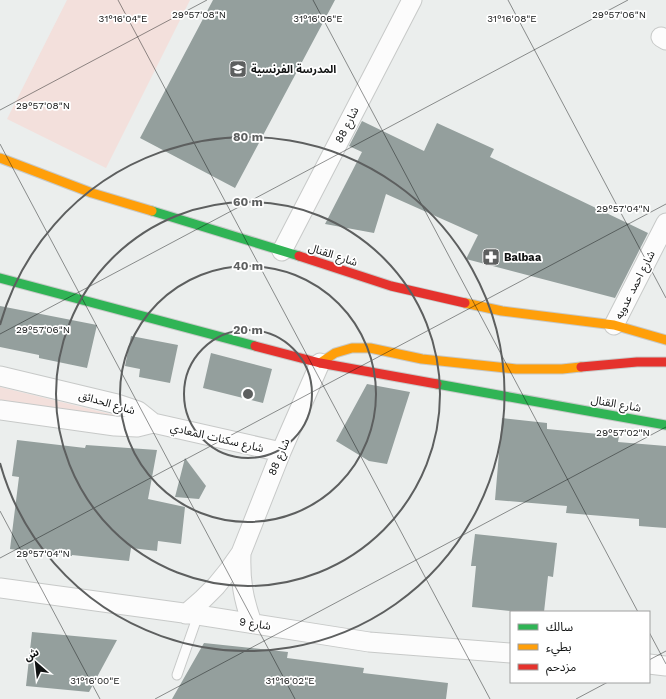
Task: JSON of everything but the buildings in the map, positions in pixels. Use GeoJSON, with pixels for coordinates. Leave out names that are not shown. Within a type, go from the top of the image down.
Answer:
{"type":"FeatureCollection","features":[{"type":"Feature","properties":{"kind":"street","name":"شارع 88"},"geometry":{"type":"LineString","coordinates":[[282,251],[412,0]]}},
{"type":"Feature","properties":{"kind":"street","name":"شارع القنال"},"geometry":{"type":"LineString","coordinates":[[0,158],[92,193],[398,288],[502,311],[614,325],[666,340]]}},
{"type":"Feature","properties":{"kind":"street","name":"شارع احمد عدويه"},"geometry":{"type":"LineString","coordinates":[[614,325],[666,223]]}},
{"type":"Feature","properties":{"kind":"street","name":"شارع القنال"},"geometry":{"type":"LineString","coordinates":[[0,278],[320,362],[666,425]]}},
{"type":"Feature","properties":{"kind":"street"},"geometry":{"type":"LineString","coordinates":[[320,362],[335,354],[352,348],[370,348],[422,359],[516,369],[562,369],[637,362],[666,362]]}},
{"type":"Feature","properties":{"kind":"street","name":"شارع 88"},"geometry":{"type":"LineString","coordinates":[[192,614],[202,600],[229,570],[241,553],[281,452],[320,362]]}},
{"type":"Feature","properties":{"kind":"street","name":"شارع الحدائق"},"geometry":{"type":"LineString","coordinates":[[0,376],[117,404],[138,411],[154,423]]}},
{"type":"Feature","properties":{"kind":"street","name":"شارع الحدائق"},"geometry":{"type":"LineString","coordinates":[[0,410],[115,426],[137,427],[154,423]]}},
{"type":"Feature","properties":{"kind":"street","name":"شارع سكنات المعادي"},"geometry":{"type":"LineString","coordinates":[[154,423],[281,452]]}},
{"type":"Feature","properties":{"kind":"street","name":"شارع 88"},"geometry":{"type":"LineString","coordinates":[[241,553],[240,571],[242,589],[252,623]]}},
{"type":"Feature","properties":{"kind":"street","name":"شارع 9"},"geometry":{"type":"LineString","coordinates":[[0,588],[192,614],[369,642],[510,654]]}},
{"type":"Feature","properties":{"kind":"street"},"geometry":{"type":"LineString","coordinates":[[650,664],[666,666]]}},
{"type":"Feature","properties":{"kind":"lane"},"geometry":{"type":"LineString","coordinates":[[177,675],[192,614]]}},
{"type":"Feature","properties":{"kind":"shaded area"},"geometry":{"type":"Polygon","coordinates":[[[67,0],[190,0],[106,168],[7,119],[67,0]]]}},
{"type":"Feature","properties":{"kind":"shaded area"},"geometry":{"type":"Polygon","coordinates":[[[0,387],[127,418],[0,403],[0,387]]]}},
{"type":"Feature","properties":{"kind":"traffic: fast"},"geometry":{"type":"LineString","coordinates":[[152,211],[299,256]]}},
{"type":"Feature","properties":{"kind":"traffic: fast"},"geometry":{"type":"LineString","coordinates":[[0,278],[255,346]]}},
{"type":"Feature","properties":{"kind":"traffic: fast"},"geometry":{"type":"LineString","coordinates":[[437,384],[666,425]]}},
{"type":"Feature","properties":{"kind":"traffic: slow"},"geometry":{"type":"LineString","coordinates":[[0,158],[92,193],[152,211]]}},
{"type":"Feature","properties":{"kind":"traffic: slow"},"geometry":{"type":"LineString","coordinates":[[465,303],[502,311],[614,325],[666,340]]}},
{"type":"Feature","properties":{"kind":"traffic: slow"},"geometry":{"type":"LineString","coordinates":[[320,363],[335,353],[352,348],[370,348],[422,359],[516,369],[562,369],[581,367]]}},
{"type":"Feature","properties":{"kind":"traffic: jam"},"geometry":{"type":"LineString","coordinates":[[299,256],[391,286],[465,303]]}},
{"type":"Feature","properties":{"kind":"traffic: jam"},"geometry":{"type":"LineString","coordinates":[[255,346],[320,363],[437,384]]}},
{"type":"Feature","properties":{"kind":"traffic: jam"},"geometry":{"type":"LineString","coordinates":[[581,367],[637,362],[666,362]]}},
{"type":"Feature","properties":{"kind":"place","name":"المدرسة الفرنسية"},"geometry":{"type":"Point","coordinates":[238,69]}},
{"type":"Feature","properties":{"kind":"place","name":"Balbaa"},"geometry":{"type":"Point","coordinates":[491,257]}}]}
